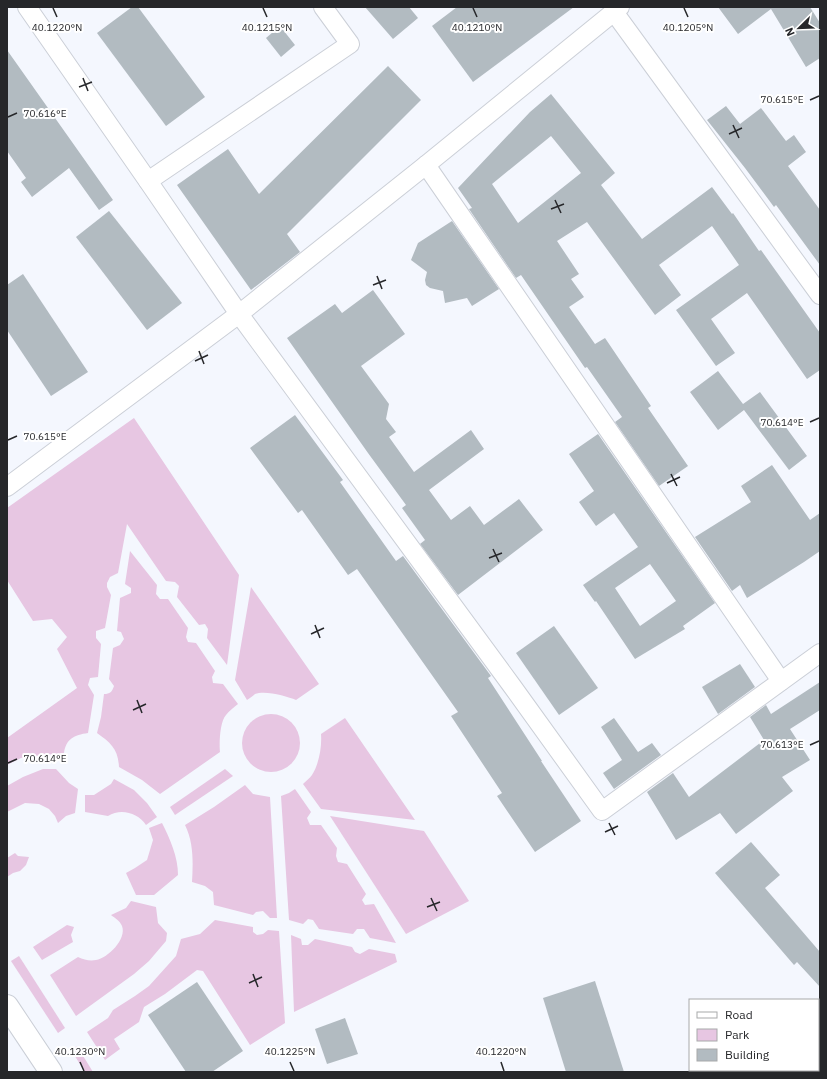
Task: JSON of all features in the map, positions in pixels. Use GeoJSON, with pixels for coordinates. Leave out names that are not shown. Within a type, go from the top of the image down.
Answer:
{"type":"FeatureCollection","features":[{"type":"Feature","properties":{"kind":"main road"},"geometry":{"type":"LineString","coordinates":[[7,1006],[51,1072]]}},
{"type":"Feature","properties":{"kind":"street"},"geometry":{"type":"LineString","coordinates":[[27,7],[239,314],[602,811],[820,652]]}},
{"type":"Feature","properties":{"kind":"street"},"geometry":{"type":"LineString","coordinates":[[148,181],[350,44],[323,7]]}},
{"type":"Feature","properties":{"kind":"street"},"geometry":{"type":"LineString","coordinates":[[7,487],[239,314],[426,165],[617,9],[820,295]]}},
{"type":"Feature","properties":{"kind":"street"},"geometry":{"type":"LineString","coordinates":[[426,165],[781,681]]}},
{"type":"Feature","properties":{"kind":"green space"},"geometry":{"type":"Polygon","coordinates":[[[134,418],[239,575],[227,665],[207,638],[208,629],[205,624],[199,625],[177,597],[179,586],[175,582],[166,581],[127,524],[118,573],[110,577],[107,583],[107,587],[111,595],[105,628],[96,631],[96,638],[101,644],[98,677],[90,678],[88,685],[94,695],[88,733],[72,738],[67,744],[64,753],[21,758],[7,765],[7,738],[77,688],[57,649],[67,637],[52,619],[33,621],[7,580],[7,508],[134,418]]]}},
{"type":"Feature","properties":{"kind":"green space"},"geometry":{"type":"Polygon","coordinates":[[[130,551],[157,585],[156,594],[160,599],[168,599],[188,628],[186,637],[188,642],[196,643],[215,671],[212,677],[213,683],[223,684],[238,704],[227,714],[222,722],[220,752],[160,794],[142,780],[119,767],[117,756],[113,747],[97,733],[104,694],[108,694],[114,686],[109,679],[113,648],[120,645],[124,639],[121,632],[117,631],[120,598],[131,593],[131,588],[125,584],[130,551]]]}},
{"type":"Feature","properties":{"kind":"green space"},"geometry":{"type":"Polygon","coordinates":[[[251,587],[319,684],[296,700],[282,695],[259,693],[247,700],[235,680],[251,587]]]}},
{"type":"Feature","properties":{"kind":"green space"},"geometry":{"type":"Polygon","coordinates":[[[265,714],[277,714],[292,722],[300,737],[300,749],[292,764],[277,772],[265,772],[250,764],[242,749],[242,737],[250,722],[265,714]]]}},
{"type":"Feature","properties":{"kind":"green space"},"geometry":{"type":"Polygon","coordinates":[[[345,718],[415,820],[321,809],[303,784],[312,775],[318,761],[321,734],[345,718]]]}},
{"type":"Feature","properties":{"kind":"green space"},"geometry":{"type":"Polygon","coordinates":[[[43,769],[56,769],[69,783],[78,789],[75,813],[66,816],[58,823],[55,816],[49,809],[39,804],[25,803],[7,812],[7,786],[23,777],[43,769]]]}},
{"type":"Feature","properties":{"kind":"green space"},"geometry":{"type":"Polygon","coordinates":[[[225,769],[233,776],[175,815],[170,807],[225,769]]]}},
{"type":"Feature","properties":{"kind":"green space"},"geometry":{"type":"Polygon","coordinates":[[[114,779],[134,790],[147,803],[157,817],[146,825],[139,817],[129,813],[118,812],[108,816],[85,812],[85,795],[94,795],[111,784],[114,779]]]}},
{"type":"Feature","properties":{"kind":"green space"},"geometry":{"type":"Polygon","coordinates":[[[245,785],[253,794],[270,797],[277,918],[270,918],[263,911],[256,912],[253,915],[214,905],[213,892],[205,886],[192,882],[193,861],[190,839],[185,825],[245,785]]]}},
{"type":"Feature","properties":{"kind":"green space"},"geometry":{"type":"Polygon","coordinates":[[[295,789],[311,812],[307,818],[310,825],[321,825],[337,848],[336,856],[338,862],[347,864],[366,894],[362,900],[365,905],[374,904],[396,943],[370,938],[364,929],[357,929],[353,934],[319,929],[313,920],[308,919],[303,924],[289,920],[281,796],[295,789]]]}},
{"type":"Feature","properties":{"kind":"green space"},"geometry":{"type":"Polygon","coordinates":[[[330,816],[424,831],[469,901],[406,934],[330,816]]]}},
{"type":"Feature","properties":{"kind":"green space"},"geometry":{"type":"Polygon","coordinates":[[[162,823],[175,855],[178,875],[154,895],[136,895],[126,873],[147,860],[153,840],[149,828],[162,823]]]}},
{"type":"Feature","properties":{"kind":"green space"},"geometry":{"type":"Polygon","coordinates":[[[15,853],[18,856],[29,857],[26,865],[20,871],[7,877],[7,858],[15,853]]]}},
{"type":"Feature","properties":{"kind":"green space"},"geometry":{"type":"Polygon","coordinates":[[[131,901],[156,907],[158,923],[167,933],[166,941],[149,961],[134,974],[76,1016],[50,975],[78,957],[87,960],[96,960],[111,952],[122,937],[123,931],[120,923],[111,915],[126,908],[131,901]]]}},
{"type":"Feature","properties":{"kind":"green space"},"geometry":{"type":"Polygon","coordinates":[[[215,920],[253,927],[253,932],[257,935],[263,934],[268,930],[279,931],[285,1023],[250,1045],[203,971],[197,970],[165,994],[144,1007],[139,1022],[114,1039],[120,1049],[105,1060],[87,1032],[108,1018],[113,1010],[149,986],[176,956],[181,939],[200,934],[215,920]]]}},
{"type":"Feature","properties":{"kind":"green space"},"geometry":{"type":"Polygon","coordinates":[[[67,925],[74,927],[71,935],[73,942],[42,960],[33,947],[67,925]]]}},
{"type":"Feature","properties":{"kind":"green space"},"geometry":{"type":"Polygon","coordinates":[[[291,935],[301,939],[302,945],[308,945],[315,939],[352,947],[355,952],[360,954],[369,949],[395,954],[397,962],[294,1012],[291,935]]]}},
{"type":"Feature","properties":{"kind":"green space"},"geometry":{"type":"Polygon","coordinates":[[[19,956],[65,1028],[58,1033],[11,961],[19,956]]]}},
{"type":"Feature","properties":{"kind":"green space"},"geometry":{"type":"Polygon","coordinates":[[[77,1046],[93,1072],[85,1072],[71,1050],[77,1046]]]}},
{"type":"Feature","properties":{"kind":"building"},"geometry":{"type":"Polygon","coordinates":[[[132,7],[138,7],[205,97],[166,126],[97,33],[132,7]]]}},
{"type":"Feature","properties":{"kind":"building"},"geometry":{"type":"Polygon","coordinates":[[[365,7],[409,7],[418,18],[393,39],[365,7]]]}},
{"type":"Feature","properties":{"kind":"building"},"geometry":{"type":"Polygon","coordinates":[[[457,7],[574,7],[473,82],[432,26],[457,7]]]}},
{"type":"Feature","properties":{"kind":"building"},"geometry":{"type":"Polygon","coordinates":[[[718,7],[810,7],[820,23],[820,58],[806,67],[771,9],[738,34],[718,7]]]}},
{"type":"Feature","properties":{"kind":"building"},"geometry":{"type":"Polygon","coordinates":[[[280,26],[295,45],[281,57],[266,38],[280,26]]]}},
{"type":"Feature","properties":{"kind":"building"},"geometry":{"type":"Polygon","coordinates":[[[7,50],[113,200],[99,210],[69,168],[32,197],[21,182],[26,178],[7,151],[7,50]]]}},
{"type":"Feature","properties":{"kind":"building"},"geometry":{"type":"Polygon","coordinates":[[[388,66],[421,100],[287,234],[300,252],[251,290],[177,185],[228,149],[259,194],[388,66]]]}},
{"type":"Feature","properties":{"kind":"building"},"geometry":{"type":"Polygon","coordinates":[[[551,94],[615,173],[601,185],[642,239],[712,187],[732,214],[733,213],[759,251],[761,250],[820,333],[820,370],[807,379],[747,293],[711,319],[735,353],[716,366],[676,310],[739,265],[712,226],[659,265],[681,295],[655,315],[587,222],[557,241],[579,274],[571,279],[584,297],[569,307],[595,344],[605,338],[651,406],[648,408],[688,466],[659,486],[615,422],[622,417],[587,367],[585,368],[521,275],[516,278],[469,209],[472,208],[458,188],[530,112],[551,94]],[[551,136],[492,184],[518,223],[581,173],[551,136]]]}},
{"type":"Feature","properties":{"kind":"building"},"geometry":{"type":"Polygon","coordinates":[[[726,106],[740,124],[761,108],[786,141],[794,135],[806,152],[788,166],[820,210],[820,265],[776,205],[774,207],[707,120],[726,106]]]}},
{"type":"Feature","properties":{"kind":"building"},"geometry":{"type":"Polygon","coordinates":[[[109,211],[182,303],[147,330],[76,237],[109,211]]]}},
{"type":"Feature","properties":{"kind":"building"},"geometry":{"type":"Polygon","coordinates":[[[452,221],[499,289],[472,306],[467,298],[445,303],[443,291],[430,288],[426,285],[425,280],[427,272],[411,260],[418,243],[452,221]]]}},
{"type":"Feature","properties":{"kind":"building"},"geometry":{"type":"Polygon","coordinates":[[[23,274],[88,372],[51,396],[7,330],[7,285],[23,274]]]}},
{"type":"Feature","properties":{"kind":"building"},"geometry":{"type":"Polygon","coordinates":[[[373,290],[405,334],[361,366],[389,404],[386,419],[396,432],[389,437],[414,472],[471,430],[484,449],[429,490],[451,520],[470,506],[484,525],[519,499],[543,530],[458,595],[420,544],[425,540],[402,508],[406,505],[287,338],[335,304],[342,313],[373,290]]]}},
{"type":"Feature","properties":{"kind":"building"},"geometry":{"type":"Polygon","coordinates":[[[718,371],[743,404],[760,392],[807,456],[789,470],[744,410],[718,430],[690,392],[718,371]]]}},
{"type":"Feature","properties":{"kind":"building"},"geometry":{"type":"Polygon","coordinates":[[[295,415],[343,480],[340,482],[396,561],[403,556],[491,676],[488,678],[581,821],[535,852],[497,796],[502,793],[451,716],[458,712],[357,569],[348,575],[302,510],[298,513],[250,448],[295,415]]]}},
{"type":"Feature","properties":{"kind":"building"},"geometry":{"type":"Polygon","coordinates":[[[598,434],[715,603],[683,626],[685,629],[635,659],[596,601],[595,602],[583,585],[638,547],[614,513],[596,526],[579,502],[594,491],[569,454],[598,434]],[[650,564],[615,588],[640,626],[676,601],[650,564]]]}},
{"type":"Feature","properties":{"kind":"building"},"geometry":{"type":"Polygon","coordinates":[[[772,465],[810,520],[820,513],[820,551],[747,598],[740,585],[732,591],[695,537],[751,502],[741,486],[772,465]]]}},
{"type":"Feature","properties":{"kind":"building"},"geometry":{"type":"Polygon","coordinates":[[[554,626],[598,688],[559,715],[516,653],[554,626]]]}},
{"type":"Feature","properties":{"kind":"building"},"geometry":{"type":"Polygon","coordinates":[[[740,664],[755,687],[718,714],[702,687],[740,664]]]}},
{"type":"Feature","properties":{"kind":"building"},"geometry":{"type":"Polygon","coordinates":[[[820,682],[820,710],[790,729],[810,760],[782,777],[793,791],[736,834],[720,813],[676,840],[647,792],[673,773],[689,797],[764,740],[750,717],[766,705],[771,714],[820,682]]]}},
{"type":"Feature","properties":{"kind":"building"},"geometry":{"type":"Polygon","coordinates":[[[614,718],[638,752],[652,743],[661,755],[614,789],[603,773],[622,760],[601,727],[614,718]]]}},
{"type":"Feature","properties":{"kind":"building"},"geometry":{"type":"Polygon","coordinates":[[[751,842],[780,875],[765,888],[820,952],[820,987],[797,962],[794,965],[715,873],[751,842]]]}},
{"type":"Feature","properties":{"kind":"building"},"geometry":{"type":"Polygon","coordinates":[[[595,981],[624,1072],[566,1072],[543,998],[595,981]]]}},
{"type":"Feature","properties":{"kind":"building"},"geometry":{"type":"Polygon","coordinates":[[[197,982],[243,1051],[212,1072],[186,1072],[148,1015],[197,982]]]}},
{"type":"Feature","properties":{"kind":"building"},"geometry":{"type":"Polygon","coordinates":[[[345,1018],[358,1054],[327,1064],[315,1029],[345,1018]]]}}]}
